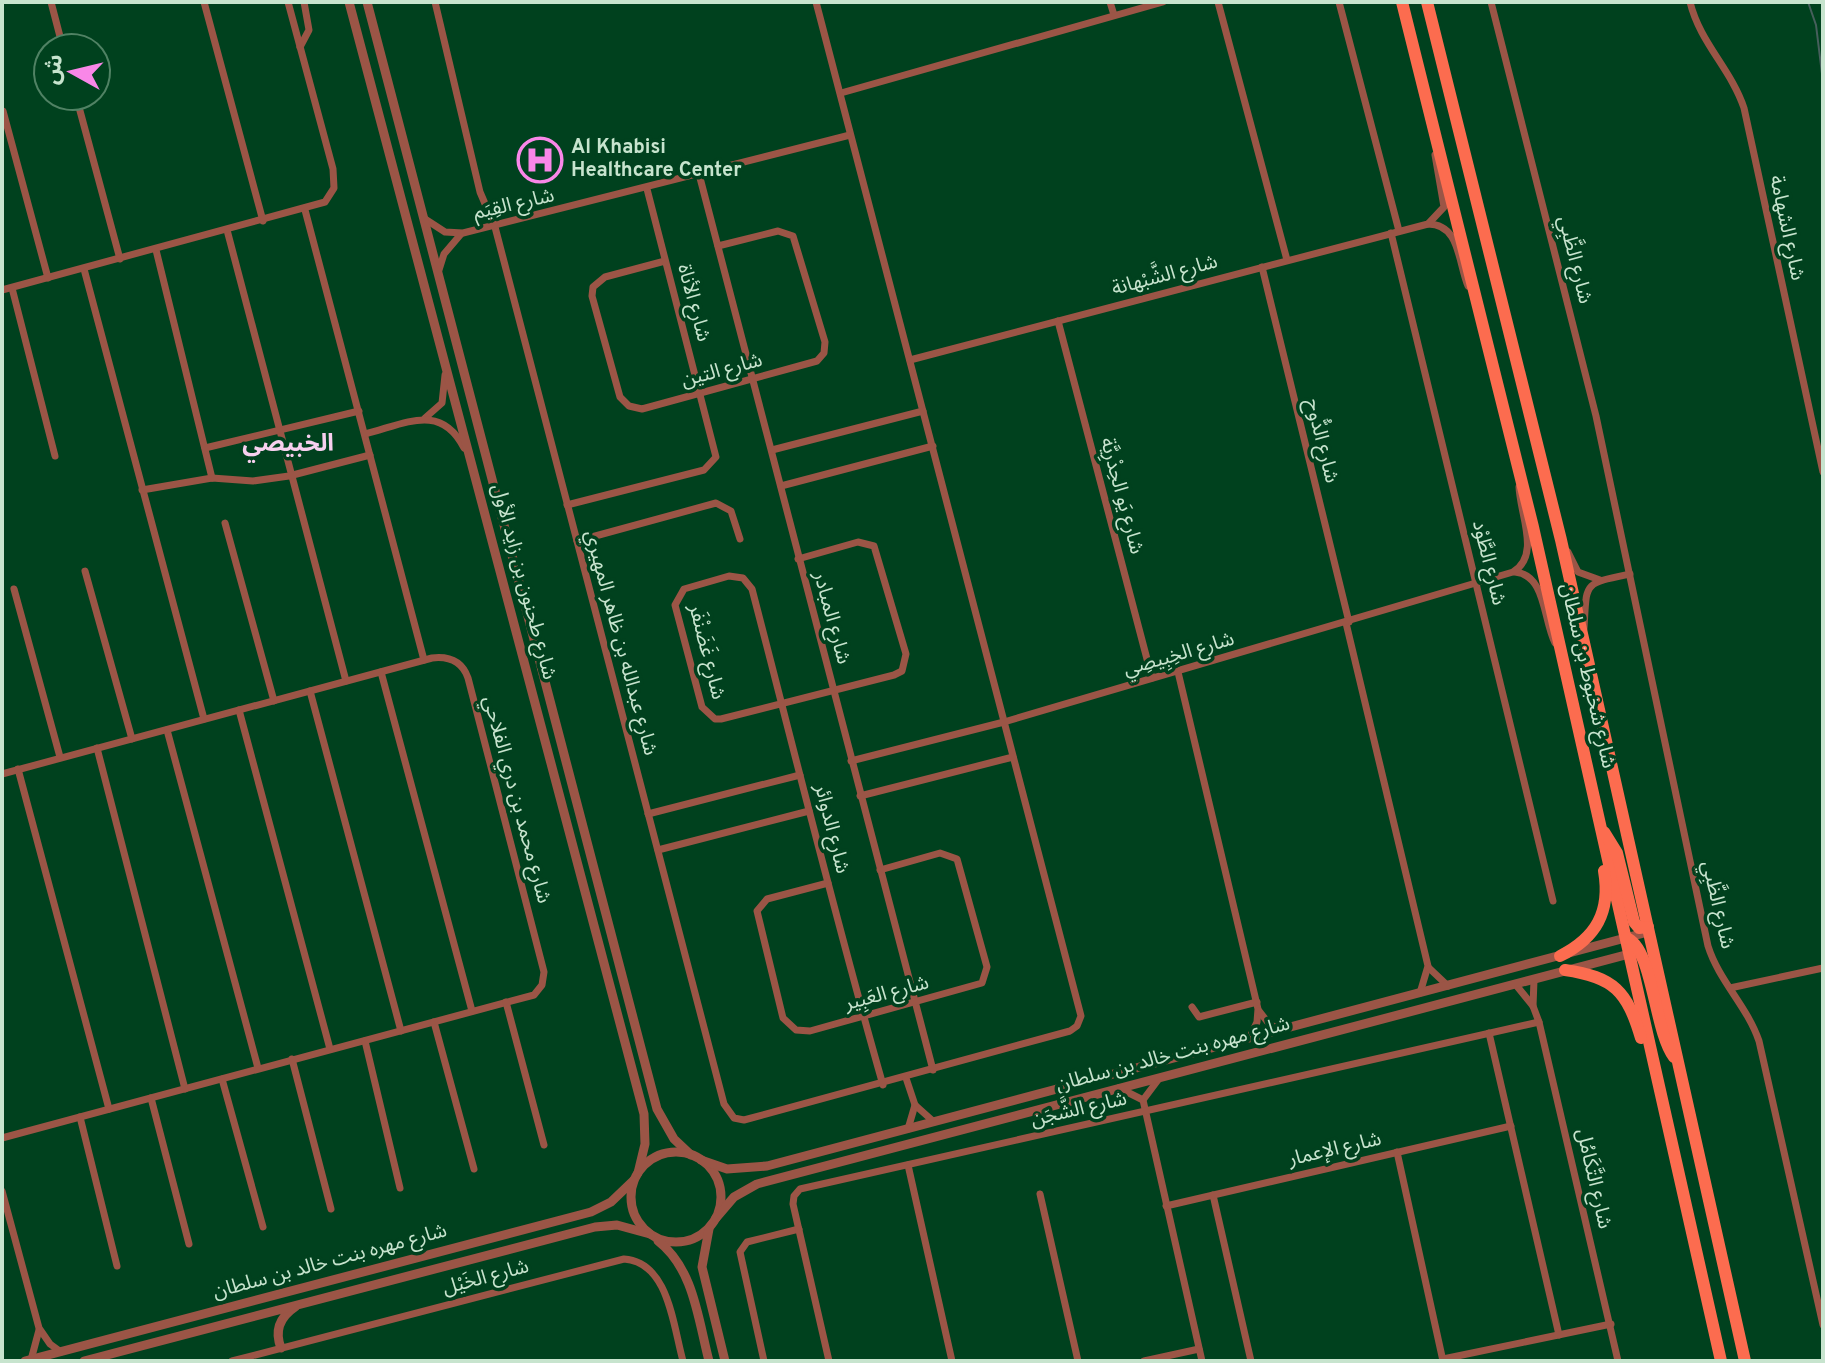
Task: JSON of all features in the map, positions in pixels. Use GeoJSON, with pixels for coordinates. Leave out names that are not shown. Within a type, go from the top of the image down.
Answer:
{"type":"FeatureCollection","features":[{"type":"Feature","properties":{"kind":"main road","name":"شارع شخبوط بن سلطان"},"geometry":{"type":"LineString","coordinates":[[1402,2],[1481,310],[1626,938],[1641,951],[1678,1062],[1745,1361]]}},
{"type":"Feature","properties":{"kind":"main road","name":"شارع شخبوط بن سلطان"},"geometry":{"type":"LineString","coordinates":[[1427,2],[1561,540],[1648,930],[1641,951],[1668,1131],[1721,1361]]}},
{"type":"Feature","properties":{"kind":"main road"},"geometry":{"type":"LineString","coordinates":[[1560,956],[1587,940],[1599,924],[1605,904],[1605,880],[1587,790],[1585,754]]}},
{"type":"Feature","properties":{"kind":"main road"},"geometry":{"type":"LineString","coordinates":[[1601,830],[1617,853],[1634,922],[1639,928],[1648,930]]}},
{"type":"Feature","properties":{"kind":"main road"},"geometry":{"type":"LineString","coordinates":[[1565,970],[1600,977],[1628,1001],[1668,1131]]}},
{"type":"Feature","properties":{"kind":"street"},"geometry":{"type":"LineString","coordinates":[[51,2],[59,32]]}},
{"type":"Feature","properties":{"kind":"street"},"geometry":{"type":"LineString","coordinates":[[204,2],[263,221]]}},
{"type":"Feature","properties":{"kind":"street"},"geometry":{"type":"LineString","coordinates":[[2,290],[305,210],[325,202],[334,180],[288,2]]}},
{"type":"Feature","properties":{"kind":"street"},"geometry":{"type":"LineString","coordinates":[[300,47],[309,30],[304,2]]}},
{"type":"Feature","properties":{"kind":"street","name":"شارع طحنون بن زايد الأول"},"geometry":{"type":"LineString","coordinates":[[349,2],[644,1114],[645,1144],[636,1176]]}},
{"type":"Feature","properties":{"kind":"street","name":"شارع طحنون بن زايد الأول"},"geometry":{"type":"LineString","coordinates":[[367,2],[657,1109],[667,1130],[691,1155]]}},
{"type":"Feature","properties":{"kind":"street","name":"شارع عبدالله بن ظاهر المهيري"},"geometry":{"type":"LineString","coordinates":[[435,2],[480,192],[495,227],[724,1104],[730,1115],[748,1119],[883,1085],[1070,1031],[1080,1020],[1073,979],[816,2]]}},
{"type":"Feature","properties":{"kind":"street"},"geometry":{"type":"LineString","coordinates":[[1110,2],[1114,15]]}},
{"type":"Feature","properties":{"kind":"street"},"geometry":{"type":"LineString","coordinates":[[841,93],[1163,2]]}},
{"type":"Feature","properties":{"kind":"street"},"geometry":{"type":"LineString","coordinates":[[1218,2],[1287,260]]}},
{"type":"Feature","properties":{"kind":"street","name":"شارع الطَّوْد"},"geometry":{"type":"LineString","coordinates":[[1339,2],[1553,901]]}},
{"type":"Feature","properties":{"kind":"street","name":"شارع الظَّبِي"},"geometry":{"type":"LineString","coordinates":[[1491,2],[1592,401],[1708,946],[1730,988],[1747,1012],[1759,1041],[1823,1325]]}},
{"type":"Feature","properties":{"kind":"street","name":"شارع الشهامة"},"geometry":{"type":"LineString","coordinates":[[1690,2],[1703,38],[1733,81],[1744,108],[1823,472]]}},
{"type":"Feature","properties":{"kind":"street"},"geometry":{"type":"LineString","coordinates":[[3,111],[48,278]]}},
{"type":"Feature","properties":{"kind":"street"},"geometry":{"type":"LineString","coordinates":[[80,112],[120,259]]}},
{"type":"Feature","properties":{"kind":"street"},"geometry":{"type":"LineString","coordinates":[[1428,224],[1442,212],[1444,201],[1435,157],[1434,125]]}},
{"type":"Feature","properties":{"kind":"street","name":"شارع القِيَم"},"geometry":{"type":"LineString","coordinates":[[423,216],[436,228],[463,233],[495,227],[850,135]]}},
{"type":"Feature","properties":{"kind":"street","name":"شارع المبادر"},"geometry":{"type":"LineString","coordinates":[[699,174],[933,1070]]}},
{"type":"Feature","properties":{"kind":"street","name":"شارع الأناة"},"geometry":{"type":"LineString","coordinates":[[567,505],[708,468],[716,452],[647,189]]}},
{"type":"Feature","properties":{"kind":"street"},"geometry":{"type":"LineString","coordinates":[[305,210],[424,660]]}},
{"type":"Feature","properties":{"kind":"street"},"geometry":{"type":"LineString","coordinates":[[1428,224],[1445,227],[1453,235],[1466,281],[1481,310]]}},
{"type":"Feature","properties":{"kind":"street","name":"شارع الشَّبْهانة"},"geometry":{"type":"LineString","coordinates":[[910,360],[1428,224]]}},
{"type":"Feature","properties":{"kind":"street"},"geometry":{"type":"LineString","coordinates":[[227,230],[277,431],[346,681]]}},
{"type":"Feature","properties":{"kind":"street","name":"شارع التين"},"geometry":{"type":"LineString","coordinates":[[665,261],[599,280],[592,296],[625,403],[642,409],[812,364],[824,353],[825,342],[793,236],[778,231],[718,246]]}},
{"type":"Feature","properties":{"kind":"street","name":"شارع القِيَم"},"geometry":{"type":"LineString","coordinates":[[438,272],[449,246],[463,233]]}},
{"type":"Feature","properties":{"kind":"street"},"geometry":{"type":"LineString","coordinates":[[156,250],[212,478]]}},
{"type":"Feature","properties":{"kind":"street","name":"شارع الدُّوح"},"geometry":{"type":"LineString","coordinates":[[1262,267],[1428,966],[1420,993]]}},
{"type":"Feature","properties":{"kind":"street"},"geometry":{"type":"LineString","coordinates":[[84,269],[204,719]]}},
{"type":"Feature","properties":{"kind":"street"},"geometry":{"type":"LineString","coordinates":[[12,288],[55,456]]}},
{"type":"Feature","properties":{"kind":"street","name":"شارع يَو الحِدْرِيَّة"},"geometry":{"type":"LineString","coordinates":[[1058,321],[1152,678]]}},
{"type":"Feature","properties":{"kind":"street"},"geometry":{"type":"LineString","coordinates":[[365,434],[423,419],[437,410],[445,395],[444,357]]}},
{"type":"Feature","properties":{"kind":"street"},"geometry":{"type":"LineString","coordinates":[[205,448],[359,411]]}},
{"type":"Feature","properties":{"kind":"street"},"geometry":{"type":"LineString","coordinates":[[772,450],[923,411]]}},
{"type":"Feature","properties":{"kind":"street"},"geometry":{"type":"LineString","coordinates":[[423,419],[440,421],[454,430],[473,464]]}},
{"type":"Feature","properties":{"kind":"street"},"geometry":{"type":"LineString","coordinates":[[781,486],[933,446]]}},
{"type":"Feature","properties":{"kind":"street"},"geometry":{"type":"LineString","coordinates":[[142,490],[212,478],[253,481],[289,476],[370,455]]}},
{"type":"Feature","properties":{"kind":"street"},"geometry":{"type":"LineString","coordinates":[[1513,572],[1526,561],[1529,550],[1520,505],[1520,473]]}},
{"type":"Feature","properties":{"kind":"street"},"geometry":{"type":"LineString","coordinates":[[577,541],[716,503],[731,511],[740,539]]}},
{"type":"Feature","properties":{"kind":"street"},"geometry":{"type":"LineString","coordinates":[[225,523],[274,701]]}},
{"type":"Feature","properties":{"kind":"street"},"geometry":{"type":"LineString","coordinates":[[1561,540],[1578,572],[1600,580],[1630,574]]}},
{"type":"Feature","properties":{"kind":"street","name":"شارع غَضَنْفَر"},"geometry":{"type":"LineString","coordinates":[[747,581],[729,576],[684,589],[675,600],[702,707],[709,717],[721,719],[898,673],[904,667],[906,654],[874,546],[858,542],[798,559]]}},
{"type":"Feature","properties":{"kind":"street"},"geometry":{"type":"LineString","coordinates":[[85,571],[132,739]]}},
{"type":"Feature","properties":{"kind":"street"},"geometry":{"type":"LineString","coordinates":[[1513,572],[1530,576],[1537,583],[1545,621],[1562,655]]}},
{"type":"Feature","properties":{"kind":"street","name":"شارع الخِبِيصِي"},"geometry":{"type":"LineString","coordinates":[[851,761],[1004,722],[1513,572]]}},
{"type":"Feature","properties":{"kind":"street"},"geometry":{"type":"LineString","coordinates":[[1583,638],[1584,596],[1600,580]]}},
{"type":"Feature","properties":{"kind":"street","name":"شارع الدوائر"},"geometry":{"type":"LineString","coordinates":[[747,581],[883,1085]]}},
{"type":"Feature","properties":{"kind":"street"},"geometry":{"type":"LineString","coordinates":[[14,589],[60,757]]}},
{"type":"Feature","properties":{"kind":"street","name":"شارع محمد بن دري الفلاحي"},"geometry":{"type":"LineString","coordinates":[[2,774],[424,660],[448,658],[465,671],[544,972],[538,991],[506,1002],[2,1138]]}},
{"type":"Feature","properties":{"kind":"street"},"geometry":{"type":"LineString","coordinates":[[381,672],[472,1011]]}},
{"type":"Feature","properties":{"kind":"street"},"geometry":{"type":"LineString","coordinates":[[1178,672],[1258,1006],[1265,1021],[1282,1029]]}},
{"type":"Feature","properties":{"kind":"street"},"geometry":{"type":"LineString","coordinates":[[310,691],[401,1031]]}},
{"type":"Feature","properties":{"kind":"street"},"geometry":{"type":"LineString","coordinates":[[239,710],[330,1049]]}},
{"type":"Feature","properties":{"kind":"street"},"geometry":{"type":"LineString","coordinates":[[167,730],[258,1068]]}},
{"type":"Feature","properties":{"kind":"street"},"geometry":{"type":"LineString","coordinates":[[97,748],[185,1089]]}},
{"type":"Feature","properties":{"kind":"street"},"geometry":{"type":"LineString","coordinates":[[860,796],[1013,757]]}},
{"type":"Feature","properties":{"kind":"street"},"geometry":{"type":"LineString","coordinates":[[18,769],[109,1109]]}},
{"type":"Feature","properties":{"kind":"street"},"geometry":{"type":"LineString","coordinates":[[648,814],[800,775]]}},
{"type":"Feature","properties":{"kind":"street"},"geometry":{"type":"LineString","coordinates":[[658,850],[809,811]]}},
{"type":"Feature","properties":{"kind":"street","name":"شارع العَبِير"},"geometry":{"type":"LineString","coordinates":[[828,883],[767,899],[757,911],[757,922],[783,1018],[789,1026],[805,1031],[982,983],[987,972],[983,952],[955,856],[940,853],[880,870]]}},
{"type":"Feature","properties":{"kind":"street","name":"شارع مهره بنت خالد بن سلطان"},"geometry":{"type":"LineString","coordinates":[[701,1160],[727,1169],[755,1169],[1648,930]]}},
{"type":"Feature","properties":{"kind":"street","name":"شارع مهره بنت خالد بن سلطان"},"geometry":{"type":"LineString","coordinates":[[713,1222],[734,1197],[757,1184],[1641,951]]}},
{"type":"Feature","properties":{"kind":"street"},"geometry":{"type":"LineString","coordinates":[[1428,966],[1448,986]]}},
{"type":"Feature","properties":{"kind":"street"},"geometry":{"type":"LineString","coordinates":[[1730,988],[1823,968]]}},
{"type":"Feature","properties":{"kind":"street","name":"شارع التَّكَامُل"},"geometry":{"type":"LineString","coordinates":[[1533,1006],[1534,980]]}},
{"type":"Feature","properties":{"kind":"street","name":"شارع التَّكَامُل"},"geometry":{"type":"LineString","coordinates":[[1516,985],[1533,1006],[1539,1022],[1618,1361]]}},
{"type":"Feature","properties":{"kind":"street"},"geometry":{"type":"LineString","coordinates":[[506,1002],[544,1145]]}},
{"type":"Feature","properties":{"kind":"street"},"geometry":{"type":"LineString","coordinates":[[1192,1007],[1199,1017],[1258,1006]]}},
{"type":"Feature","properties":{"kind":"street"},"geometry":{"type":"LineString","coordinates":[[1248,1039],[1255,1028],[1258,1006]]}},
{"type":"Feature","properties":{"kind":"street"},"geometry":{"type":"LineString","coordinates":[[434,1022],[474,1169]]}},
{"type":"Feature","properties":{"kind":"street","name":"شارع الشَّجَن"},"geometry":{"type":"LineString","coordinates":[[829,1361],[793,1200],[800,1189],[1539,1022]]}},
{"type":"Feature","properties":{"kind":"street"},"geometry":{"type":"LineString","coordinates":[[1489,1033],[1559,1335]]}},
{"type":"Feature","properties":{"kind":"street"},"geometry":{"type":"LineString","coordinates":[[365,1041],[400,1188]]}},
{"type":"Feature","properties":{"kind":"street"},"geometry":{"type":"LineString","coordinates":[[292,1059],[331,1209]]}},
{"type":"Feature","properties":{"kind":"street"},"geometry":{"type":"LineString","coordinates":[[1163,1076],[1147,1090],[1143,1100],[1202,1361]]}},
{"type":"Feature","properties":{"kind":"street"},"geometry":{"type":"LineString","coordinates":[[906,1078],[915,1105],[934,1122]]}},
{"type":"Feature","properties":{"kind":"street"},"geometry":{"type":"LineString","coordinates":[[222,1079],[263,1227]]}},
{"type":"Feature","properties":{"kind":"street"},"geometry":{"type":"LineString","coordinates":[[1118,1088],[1143,1100]]}},
{"type":"Feature","properties":{"kind":"street"},"geometry":{"type":"LineString","coordinates":[[151,1098],[189,1244]]}},
{"type":"Feature","properties":{"kind":"street"},"geometry":{"type":"LineString","coordinates":[[908,1129],[915,1105]]}},
{"type":"Feature","properties":{"kind":"street"},"geometry":{"type":"LineString","coordinates":[[80,1117],[117,1266]]}},
{"type":"Feature","properties":{"kind":"street","name":"شارع الإعمار"},"geometry":{"type":"LineString","coordinates":[[1166,1206],[1511,1126]]}},
{"type":"Feature","properties":{"kind":"street"},"geometry":{"type":"LineString","coordinates":[[1397,1152],[1443,1360],[1611,1324]]}},
{"type":"Feature","properties":{"kind":"street"},"geometry":{"type":"LineString","coordinates":[[709,1361],[688,1281],[678,1262],[652,1237],[632,1210],[636,1176],[661,1155],[691,1155],[701,1160],[719,1186],[713,1222],[703,1246],[702,1267],[725,1361]]}},
{"type":"Feature","properties":{"kind":"street"},"geometry":{"type":"LineString","coordinates":[[908,1165],[952,1361]]}},
{"type":"Feature","properties":{"kind":"street","name":"شارع مهره بنت خالد بن سلطان"},"geometry":{"type":"LineString","coordinates":[[28,1360],[591,1212],[611,1202],[636,1176]]}},
{"type":"Feature","properties":{"kind":"street"},"geometry":{"type":"LineString","coordinates":[[2,1191],[39,1328],[50,1344],[61,1352]]}},
{"type":"Feature","properties":{"kind":"street"},"geometry":{"type":"LineString","coordinates":[[1040,1194],[1078,1361]]}},
{"type":"Feature","properties":{"kind":"street"},"geometry":{"type":"LineString","coordinates":[[1213,1195],[1251,1361]]}},
{"type":"Feature","properties":{"kind":"street"},"geometry":{"type":"LineString","coordinates":[[652,1237],[687,1241],[713,1222]]}},
{"type":"Feature","properties":{"kind":"street","name":"شارع مهره بنت خالد بن سلطان"},"geometry":{"type":"LineString","coordinates":[[84,1361],[595,1227],[617,1225],[652,1237]]}},
{"type":"Feature","properties":{"kind":"street"},"geometry":{"type":"LineString","coordinates":[[764,1361],[740,1252],[747,1242],[799,1229]]}},
{"type":"Feature","properties":{"kind":"street","name":"شارع الخَيْل"},"geometry":{"type":"LineString","coordinates":[[232,1361],[624,1259],[641,1262],[658,1278],[683,1361]]}},
{"type":"Feature","properties":{"kind":"street"},"geometry":{"type":"LineString","coordinates":[[281,1348],[278,1334],[281,1319],[307,1301]]}},
{"type":"Feature","properties":{"kind":"street"},"geometry":{"type":"LineString","coordinates":[[28,1360],[39,1328]]}},
{"type":"Feature","properties":{"kind":"street"},"geometry":{"type":"LineString","coordinates":[[1144,1361],[1199,1349]]}},
{"type":"Feature","properties":{"kind":"waterway"},"geometry":{"type":"LineString","coordinates":[[1808,2],[1816,25],[1823,82]]}},
{"type":"Feature","properties":{"kind":"place","name":"Al Khabisi Healthcare Center"},"geometry":{"type":"Point","coordinates":[540,160]}},
{"type":"Feature","properties":{"kind":"district","name":"الخبيصي"},"geometry":{"type":"Point","coordinates":[288,445]}}]}
